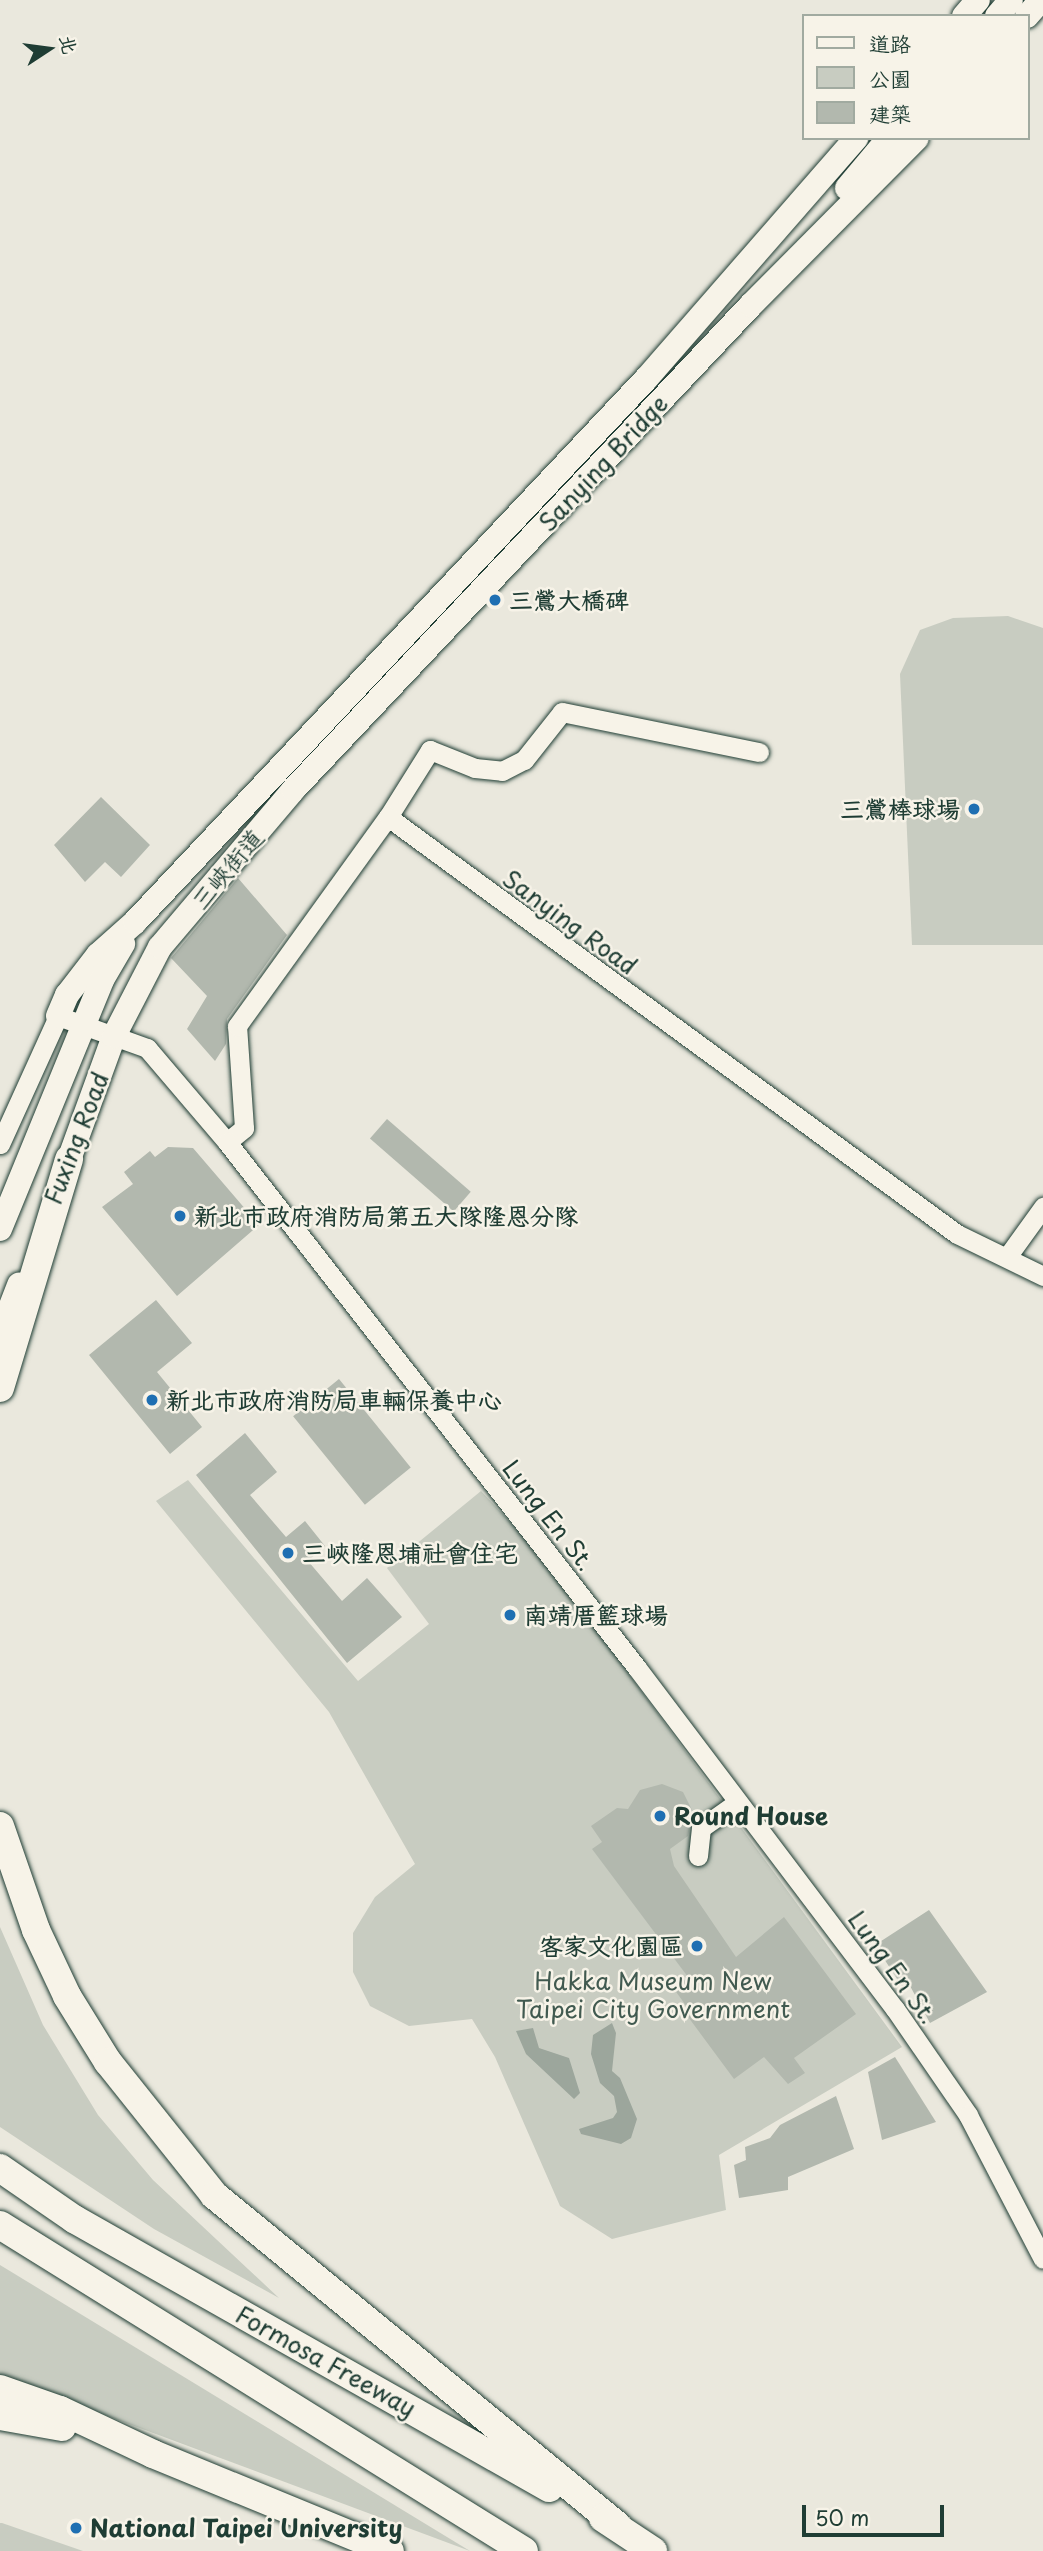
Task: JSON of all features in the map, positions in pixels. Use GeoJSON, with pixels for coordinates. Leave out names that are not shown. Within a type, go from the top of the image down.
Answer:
{"type":"FeatureCollection","features":[{"type":"Feature","properties":{"kind":"highway"},"geometry":{"type":"LineString","coordinates":[[0,1388],[69,1159]]}},
{"type":"Feature","properties":{"kind":"highway"},"geometry":{"type":"LineString","coordinates":[[0,1826],[36,1930],[67,1996],[108,2062],[214,2196],[618,2526]]}},
{"type":"Feature","properties":{"kind":"highway","name":"Formosa Freeway"},"geometry":{"type":"LineString","coordinates":[[0,2168],[74,2219],[618,2526],[653,2551]]}},
{"type":"Feature","properties":{"kind":"highway"},"geometry":{"type":"LineString","coordinates":[[0,2225],[524,2551]]}},
{"type":"Feature","properties":{"kind":"highway"},"geometry":{"type":"LineString","coordinates":[[0,2389],[60,2410],[153,2454],[390,2551]]}},
{"type":"Feature","properties":{"kind":"highway"},"geometry":{"type":"LineString","coordinates":[[0,2416],[30,2418],[153,2454]]}},
{"type":"Feature","properties":{"kind":"main road"},"geometry":{"type":"LineString","coordinates":[[966,14],[978,0]]}},
{"type":"Feature","properties":{"kind":"main road"},"geometry":{"type":"LineString","coordinates":[[999,14],[1011,0]]}},
{"type":"Feature","properties":{"kind":"main road"},"geometry":{"type":"LineString","coordinates":[[1029,14],[1041,0]]}},
{"type":"Feature","properties":{"kind":"main road","name":"Sanying Bridge"},"geometry":{"type":"LineString","coordinates":[[285,781],[730,286],[854,140]]}},
{"type":"Feature","properties":{"kind":"main road"},"geometry":{"type":"LineString","coordinates":[[730,286],[884,140]]}},
{"type":"Feature","properties":{"kind":"main road"},"geometry":{"type":"LineString","coordinates":[[751,305],[884,140]]}},
{"type":"Feature","properties":{"kind":"main road","name":"Sanying Bridge"},"geometry":{"type":"LineString","coordinates":[[285,781],[915,140]]}},
{"type":"Feature","properties":{"kind":"main road","name":"三峽街道"},"geometry":{"type":"LineString","coordinates":[[135,922],[285,781]]}},
{"type":"Feature","properties":{"kind":"main road","name":"三峽街道"},"geometry":{"type":"LineString","coordinates":[[160,947],[285,781]]}},
{"type":"Feature","properties":{"kind":"main road"},"geometry":{"type":"LineString","coordinates":[[58,1016],[67,996],[98,955],[135,922]]}},
{"type":"Feature","properties":{"kind":"main road","name":"Fuxing Road"},"geometry":{"type":"LineString","coordinates":[[0,1229],[82,1025],[102,980],[135,922]]}},
{"type":"Feature","properties":{"kind":"main road","name":"Fuxing Road"},"geometry":{"type":"LineString","coordinates":[[0,1334],[114,1036],[160,947]]}},
{"type":"Feature","properties":{"kind":"street"},"geometry":{"type":"LineString","coordinates":[[227,1142],[244,1128],[234,1031],[257,992],[388,817],[430,750],[475,768],[502,771],[524,760],[562,712],[759,752]]}},
{"type":"Feature","properties":{"kind":"street","name":"Sanying Road"},"geometry":{"type":"LineString","coordinates":[[388,817],[957,1234],[1043,1276]]}},
{"type":"Feature","properties":{"kind":"street"},"geometry":{"type":"LineString","coordinates":[[0,1144],[58,1016]]}},
{"type":"Feature","properties":{"kind":"street","name":"Lung En St."},"geometry":{"type":"LineString","coordinates":[[58,1016],[147,1048],[227,1142],[895,2009],[968,2115],[1043,2259]]}},
{"type":"Feature","properties":{"kind":"street"},"geometry":{"type":"LineString","coordinates":[[1007,1257],[1043,1207]]}},
{"type":"Feature","properties":{"kind":"street"},"geometry":{"type":"LineString","coordinates":[[698,1856],[701,1828],[738,1802]]}},
{"type":"Feature","properties":{"kind":"green space","name":"三鶯棒球場"},"geometry":{"type":"Polygon","coordinates":[[[1008,616],[1043,628],[1043,945],[912,945],[900,674],[920,630],[953,618],[1008,616]]]}},
{"type":"Feature","properties":{"kind":"green space","name":"Hakka Museum New Taipei City Government"},"geometry":{"type":"Polygon","coordinates":[[[188,1480],[358,1681],[429,1624],[387,1568],[481,1491],[527,1540],[584,1613],[902,2047],[719,2155],[726,2210],[612,2239],[560,2206],[495,2057],[472,2019],[409,2026],[370,2006],[353,1972],[353,1933],[375,1897],[415,1864],[329,1712],[156,1501],[188,1480]]]}},
{"type":"Feature","properties":{"kind":"green space"},"geometry":{"type":"Polygon","coordinates":[[[0,1927],[43,2025],[98,2115],[153,2180],[279,2298],[154,2229],[0,2127],[0,1927]]]}},
{"type":"Feature","properties":{"kind":"green space"},"geometry":{"type":"Polygon","coordinates":[[[0,2265],[470,2551],[0,2376],[0,2265]]]}},
{"type":"Feature","properties":{"kind":"green space"},"geometry":{"type":"Polygon","coordinates":[[[2,2523],[83,2551],[0,2551],[2,2523]]]}},
{"type":"Feature","properties":{"kind":"shaded area"},"geometry":{"type":"Polygon","coordinates":[[[612,2023],[616,2033],[612,2071],[620,2078],[637,2119],[631,2138],[621,2144],[581,2134],[579,2129],[613,2118],[617,2112],[614,2096],[600,2083],[591,2054],[593,2035],[612,2023]]]}},
{"type":"Feature","properties":{"kind":"shaded area"},"geometry":{"type":"Polygon","coordinates":[[[533,2028],[539,2048],[569,2058],[580,2093],[574,2099],[526,2054],[516,2031],[533,2028]]]}},
{"type":"Feature","properties":{"kind":"building"},"geometry":{"type":"Polygon","coordinates":[[[101,797],[150,845],[121,877],[105,862],[85,882],[54,845],[101,797]]]}},
{"type":"Feature","properties":{"kind":"building"},"geometry":{"type":"Polygon","coordinates":[[[238,878],[287,935],[227,1019],[226,1044],[215,1061],[187,1029],[207,996],[171,958],[238,878]]]}},
{"type":"Feature","properties":{"kind":"building"},"geometry":{"type":"Polygon","coordinates":[[[387,1119],[471,1192],[454,1211],[370,1139],[387,1119]]]}},
{"type":"Feature","properties":{"kind":"building","name":"新北市政府消防局第五大隊隆恩分隊"},"geometry":{"type":"Polygon","coordinates":[[[168,1147],[193,1148],[259,1225],[177,1296],[102,1207],[133,1184],[124,1172],[150,1151],[155,1157],[168,1147]]]}},
{"type":"Feature","properties":{"kind":"building","name":"新北市政府消防局車輛保養中心"},"geometry":{"type":"Polygon","coordinates":[[[156,1300],[192,1343],[157,1372],[202,1427],[170,1454],[89,1355],[156,1300]]]}},
{"type":"Feature","properties":{"kind":"building"},"geometry":{"type":"Polygon","coordinates":[[[339,1379],[411,1468],[365,1505],[293,1416],[339,1379]]]}},
{"type":"Feature","properties":{"kind":"building","name":"三峽隆恩埔社會住宅"},"geometry":{"type":"Polygon","coordinates":[[[245,1433],[277,1472],[250,1495],[286,1537],[305,1521],[325,1546],[308,1561],[342,1601],[367,1578],[402,1617],[347,1663],[196,1475],[245,1433]]]}},
{"type":"Feature","properties":{"kind":"building","name":"客家文化園區"},"geometry":{"type":"Polygon","coordinates":[[[662,1784],[683,1792],[693,1812],[688,1836],[670,1849],[674,1866],[736,1957],[784,1917],[856,2014],[794,2058],[805,2073],[788,2084],[764,2057],[734,2079],[683,2010],[687,2007],[674,1989],[688,1977],[592,1849],[602,1842],[591,1826],[617,1808],[628,1809],[640,1790],[662,1784]]]}},
{"type":"Feature","properties":{"kind":"building"},"geometry":{"type":"Polygon","coordinates":[[[929,1910],[987,1992],[930,2023],[909,1984],[903,1988],[875,1945],[929,1910]]]}},
{"type":"Feature","properties":{"kind":"building"},"geometry":{"type":"Polygon","coordinates":[[[895,2057],[936,2122],[882,2140],[868,2072],[895,2057]]]}},
{"type":"Feature","properties":{"kind":"building"},"geometry":{"type":"Polygon","coordinates":[[[836,2096],[854,2149],[788,2177],[788,2190],[739,2198],[734,2165],[746,2160],[745,2147],[770,2138],[780,2125],[836,2096]]]}},
{"type":"Feature","properties":{"kind":"place","name":"三鶯大橋碑"},"geometry":{"type":"Point","coordinates":[495,600]}},
{"type":"Feature","properties":{"kind":"place","name":"三鶯棒球場"},"geometry":{"type":"Point","coordinates":[974,809]}},
{"type":"Feature","properties":{"kind":"place","name":"新北市政府消防局第五大隊隆恩分隊"},"geometry":{"type":"Point","coordinates":[180,1216]}},
{"type":"Feature","properties":{"kind":"place","name":"新北市政府消防局車輛保養中心"},"geometry":{"type":"Point","coordinates":[152,1400]}},
{"type":"Feature","properties":{"kind":"place","name":"三峽隆恩埔社會住宅"},"geometry":{"type":"Point","coordinates":[288,1553]}},
{"type":"Feature","properties":{"kind":"place","name":"南靖厝籃球場"},"geometry":{"type":"Point","coordinates":[510,1615]}},
{"type":"Feature","properties":{"kind":"place","name":"Round House"},"geometry":{"type":"Point","coordinates":[660,1816]}},
{"type":"Feature","properties":{"kind":"place","name":"客家文化園區"},"geometry":{"type":"Point","coordinates":[697,1946]}},
{"type":"Feature","properties":{"kind":"place","name":"National Taipei University"},"geometry":{"type":"Point","coordinates":[76,2528]}}]}
